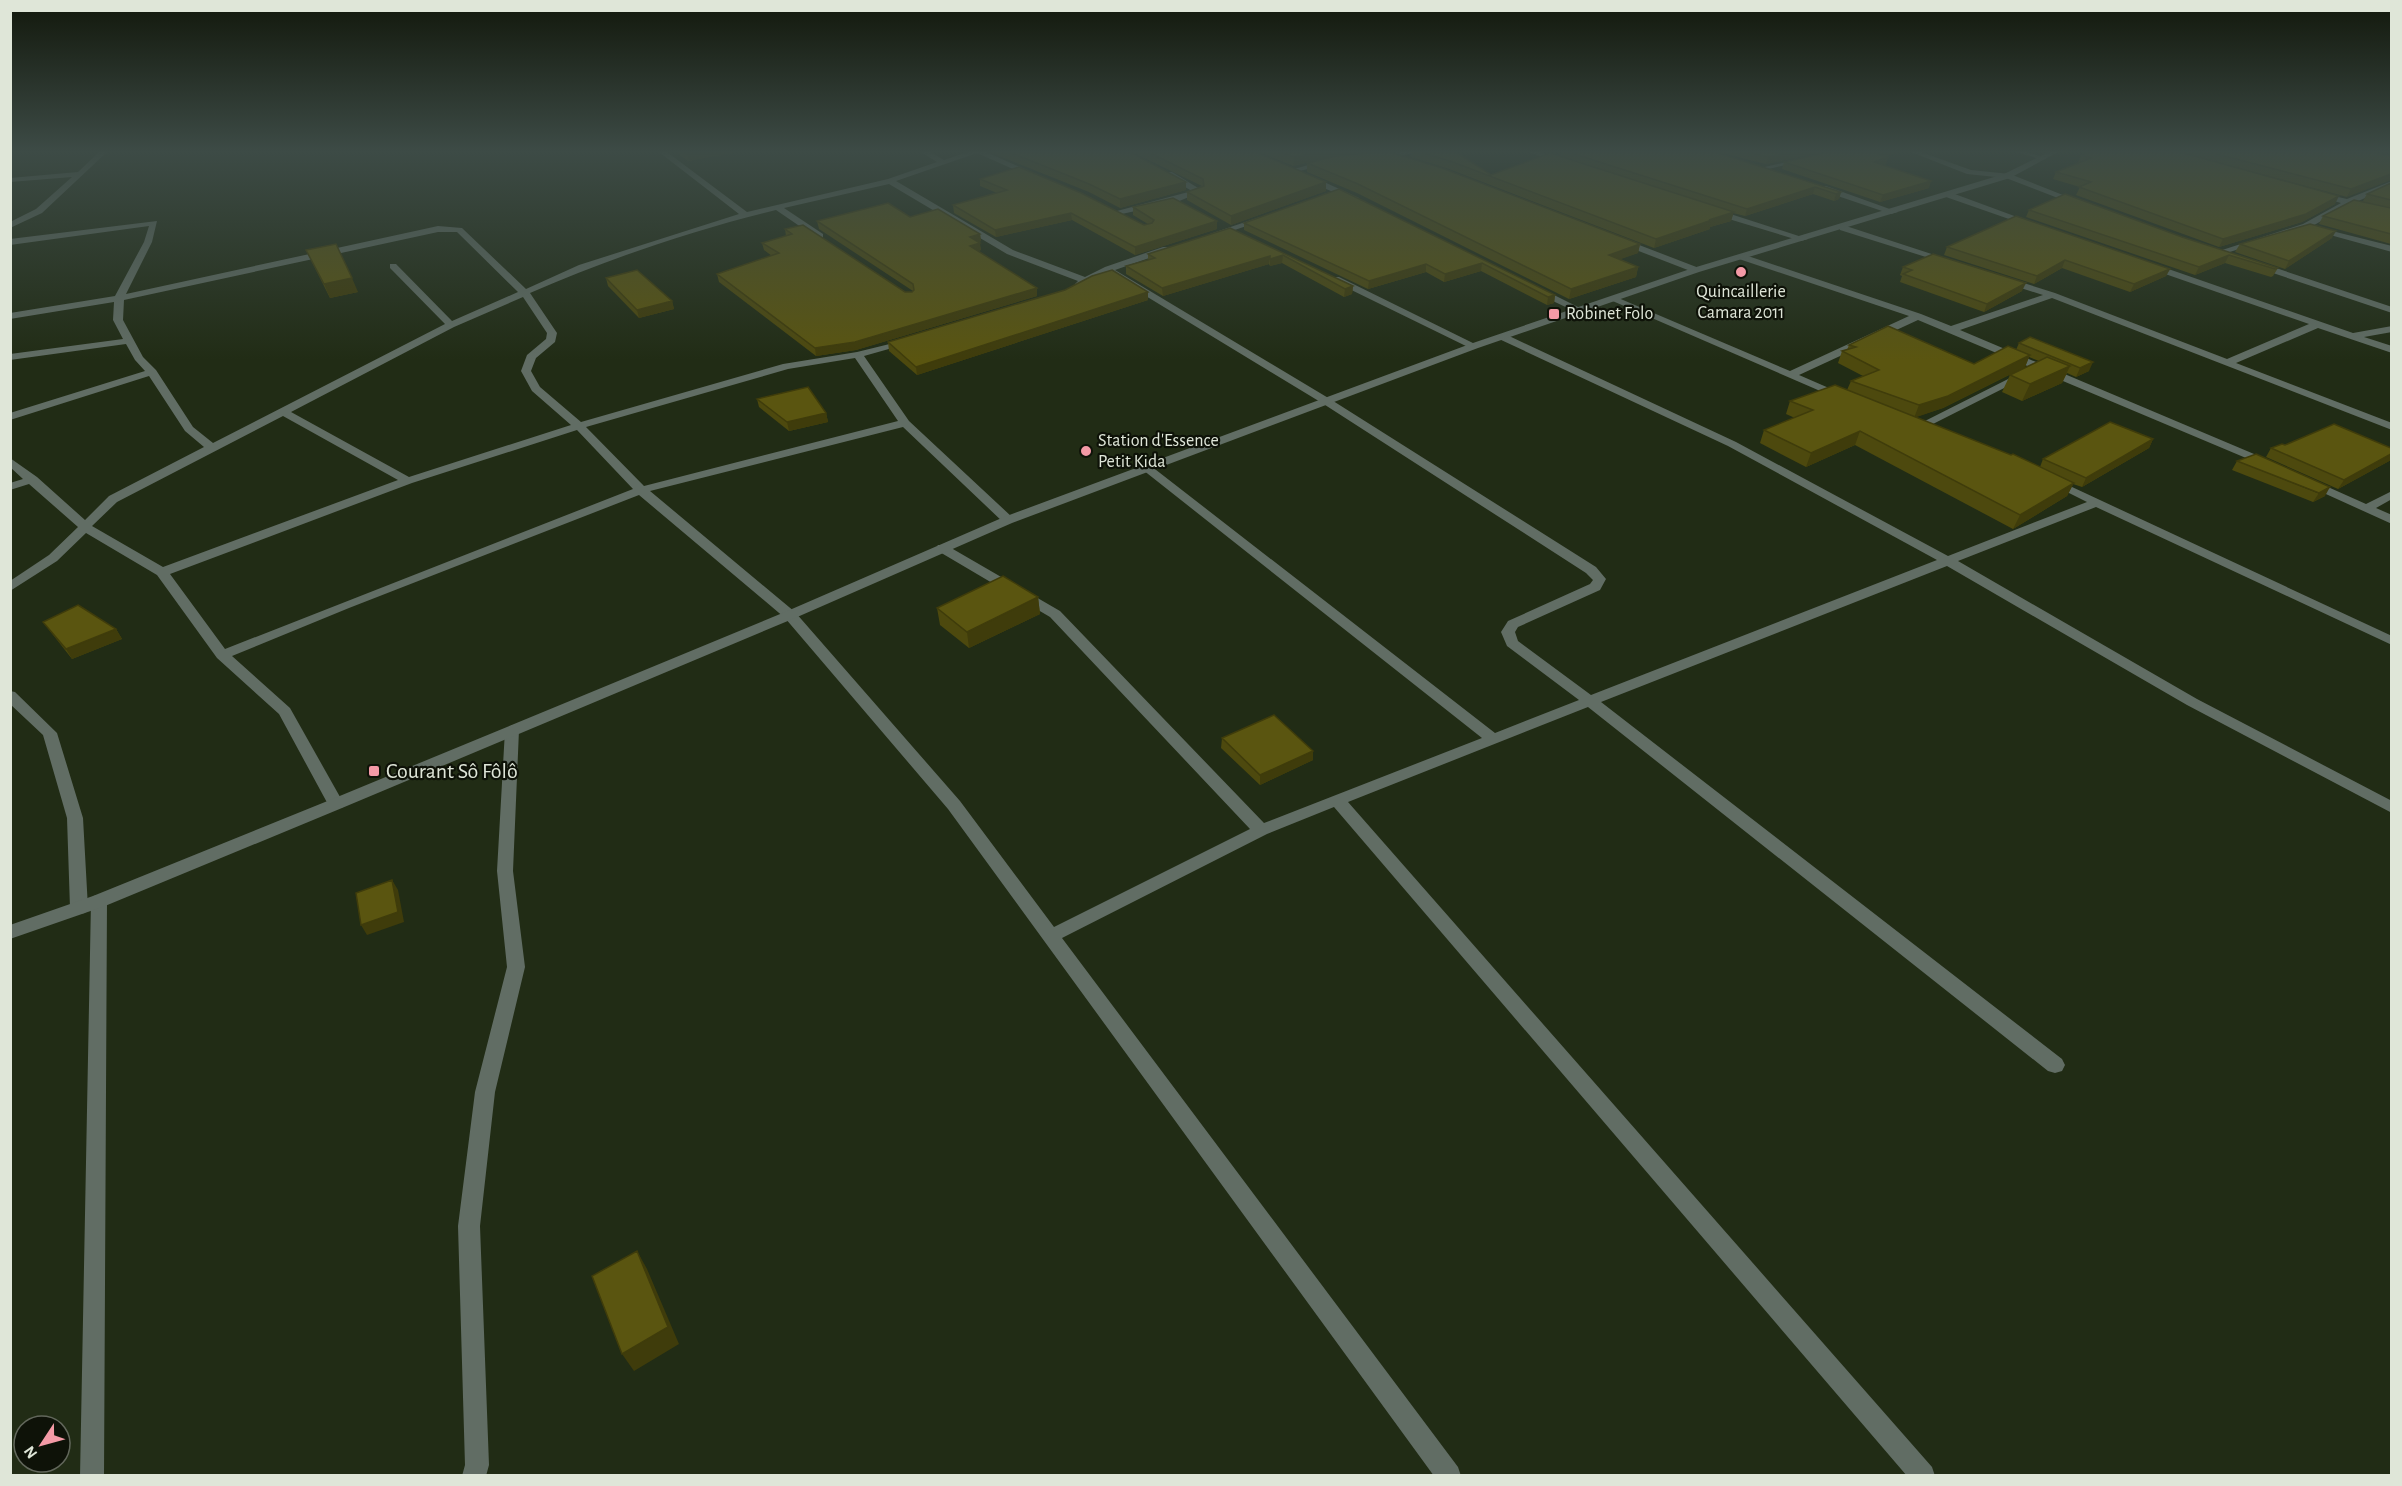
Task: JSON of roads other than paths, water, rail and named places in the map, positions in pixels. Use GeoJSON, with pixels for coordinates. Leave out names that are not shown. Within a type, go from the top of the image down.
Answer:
{"type":"FeatureCollection","features":[{"type":"Feature","properties":{"kind":"street"},"geometry":{"type":"LineString","coordinates":[[10,587],[53,558],[113,499],[451,325],[526,294],[582,267],[726,221]]}},
{"type":"Feature","properties":{"kind":"street"},"geometry":{"type":"LineString","coordinates":[[798,221],[824,239]]}},
{"type":"Feature","properties":{"kind":"street"},"geometry":{"type":"LineString","coordinates":[[958,221],[1011,252],[1086,281]]}},
{"type":"Feature","properties":{"kind":"street"},"geometry":{"type":"LineString","coordinates":[[1207,236],[1254,221]]}},
{"type":"Feature","properties":{"kind":"street"},"geometry":{"type":"LineString","coordinates":[[1748,221],[1804,239]]}},
{"type":"Feature","properties":{"kind":"street"},"geometry":{"type":"LineString","coordinates":[[10,932],[80,908],[336,804],[790,615],[1008,520],[1474,346],[1696,270],[1866,221]]}},
{"type":"Feature","properties":{"kind":"street"},"geometry":{"type":"LineString","coordinates":[[2025,221],[2038,226]]}},
{"type":"Feature","properties":{"kind":"street"},"geometry":{"type":"LineString","coordinates":[[2231,256],[2215,251],[2306,226],[2314,221]]}},
{"type":"Feature","properties":{"kind":"street"},"geometry":{"type":"LineString","coordinates":[[10,242],[154,223],[148,242],[119,298],[118,320],[139,358],[152,372],[189,429],[212,448]]}},
{"type":"Feature","properties":{"kind":"street"},"geometry":{"type":"LineString","coordinates":[[1220,224],[1240,234]]}},
{"type":"Feature","properties":{"kind":"street"},"geometry":{"type":"LineString","coordinates":[[2306,226],[2391,249]]}},
{"type":"Feature","properties":{"kind":"street"},"geometry":{"type":"LineString","coordinates":[[10,316],[119,298],[452,228],[459,230],[526,294],[552,333],[552,340],[531,357],[526,371],[536,389],[579,426],[641,490],[790,615],[954,805],[1449,1476]]}},
{"type":"Feature","properties":{"kind":"street"},"geometry":{"type":"LineString","coordinates":[[1843,228],[1955,264]]}},
{"type":"Feature","properties":{"kind":"street"},"geometry":{"type":"LineString","coordinates":[[1609,237],[1696,270]]}},
{"type":"Feature","properties":{"kind":"street"},"geometry":{"type":"LineString","coordinates":[[1070,289],[1108,269],[1174,246]]}},
{"type":"Feature","properties":{"kind":"street"},"geometry":{"type":"LineString","coordinates":[[1742,257],[1918,316],[2275,467]]}},
{"type":"Feature","properties":{"kind":"street"},"geometry":{"type":"LineString","coordinates":[[2139,262],[2391,350]]}},
{"type":"Feature","properties":{"kind":"street"},"geometry":{"type":"LineString","coordinates":[[2253,264],[2391,310]]}},
{"type":"Feature","properties":{"kind":"street"},"geometry":{"type":"LineString","coordinates":[[393,266],[451,325]]}},
{"type":"Feature","properties":{"kind":"street"},"geometry":{"type":"LineString","coordinates":[[1108,269],[1326,401],[1591,570],[1600,579],[1595,587],[1513,624],[1508,632],[1512,643],[1590,701],[2055,1065]]}},
{"type":"Feature","properties":{"kind":"street"},"geometry":{"type":"LineString","coordinates":[[1323,273],[1474,346]]}},
{"type":"Feature","properties":{"kind":"street"},"geometry":{"type":"LineString","coordinates":[[1989,275],[2052,295],[2391,427]]}},
{"type":"Feature","properties":{"kind":"street"},"geometry":{"type":"LineString","coordinates":[[1528,285],[1579,310]]}},
{"type":"Feature","properties":{"kind":"street"},"geometry":{"type":"LineString","coordinates":[[1950,330],[2052,295]]}},
{"type":"Feature","properties":{"kind":"street"},"geometry":{"type":"LineString","coordinates":[[1613,299],[1856,403]]}},
{"type":"Feature","properties":{"kind":"street"},"geometry":{"type":"LineString","coordinates":[[1790,375],[1918,316]]}},
{"type":"Feature","properties":{"kind":"street"},"geometry":{"type":"LineString","coordinates":[[2227,363],[2318,324]]}},
{"type":"Feature","properties":{"kind":"street"},"geometry":{"type":"LineString","coordinates":[[2351,336],[2391,330]]}},
{"type":"Feature","properties":{"kind":"street"},"geometry":{"type":"LineString","coordinates":[[1503,337],[1731,444],[1948,561],[2192,702],[2391,808]]}},
{"type":"Feature","properties":{"kind":"street"},"geometry":{"type":"LineString","coordinates":[[162,572],[408,481],[579,426],[787,366],[858,355],[915,338]]}},
{"type":"Feature","properties":{"kind":"street"},"geometry":{"type":"LineString","coordinates":[[10,357],[128,341]]}},
{"type":"Feature","properties":{"kind":"street"},"geometry":{"type":"LineString","coordinates":[[858,355],[905,423],[1008,520]]}},
{"type":"Feature","properties":{"kind":"street"},"geometry":{"type":"LineString","coordinates":[[1921,426],[2038,367]]}},
{"type":"Feature","properties":{"kind":"street"},"geometry":{"type":"LineString","coordinates":[[10,417],[152,372]]}},
{"type":"Feature","properties":{"kind":"street"},"geometry":{"type":"LineString","coordinates":[[284,412],[408,481]]}},
{"type":"Feature","properties":{"kind":"street"},"geometry":{"type":"LineString","coordinates":[[222,655],[641,490],[905,423]]}},
{"type":"Feature","properties":{"kind":"street"},"geometry":{"type":"LineString","coordinates":[[10,461],[85,527],[162,572],[222,655],[285,711],[336,804]]}},
{"type":"Feature","properties":{"kind":"street"},"geometry":{"type":"LineString","coordinates":[[1148,468],[1493,739]]}},
{"type":"Feature","properties":{"kind":"street"},"geometry":{"type":"LineString","coordinates":[[2037,475],[2391,641]]}},
{"type":"Feature","properties":{"kind":"street"},"geometry":{"type":"LineString","coordinates":[[2295,476],[2391,520]]}},
{"type":"Feature","properties":{"kind":"street"},"geometry":{"type":"LineString","coordinates":[[10,487],[33,479]]}},
{"type":"Feature","properties":{"kind":"street"},"geometry":{"type":"LineString","coordinates":[[2366,509],[2391,494]]}},
{"type":"Feature","properties":{"kind":"street"},"geometry":{"type":"LineString","coordinates":[[1052,936],[1261,830],[2098,502]]}},
{"type":"Feature","properties":{"kind":"street"},"geometry":{"type":"LineString","coordinates":[[942,548],[1055,614],[1261,830]]}},
{"type":"Feature","properties":{"kind":"street"},"geometry":{"type":"LineString","coordinates":[[10,695],[50,733],[75,818],[80,908]]}},
{"type":"Feature","properties":{"kind":"street"},"geometry":{"type":"LineString","coordinates":[[474,1476],[477,1465],[469,1226],[486,1092],[516,967],[506,871],[513,730]]}},
{"type":"Feature","properties":{"kind":"street"},"geometry":{"type":"LineString","coordinates":[[1337,801],[1923,1476]]}},
{"type":"Feature","properties":{"kind":"street"},"geometry":{"type":"LineString","coordinates":[[92,1476],[99,900]]}},
{"type":"Feature","properties":{"kind":"place","name":"Quincaillerie Camara 2011"},"geometry":{"type":"Point","coordinates":[1741,272]}},
{"type":"Feature","properties":{"kind":"place","name":"Robinet Folo"},"geometry":{"type":"Point","coordinates":[1554,314]}},
{"type":"Feature","properties":{"kind":"place","name":"Station d'Essence Petit Kida"},"geometry":{"type":"Point","coordinates":[1086,451]}},
{"type":"Feature","properties":{"kind":"place","name":"Courant Sô Fôlô"},"geometry":{"type":"Point","coordinates":[374,771]}}]}
